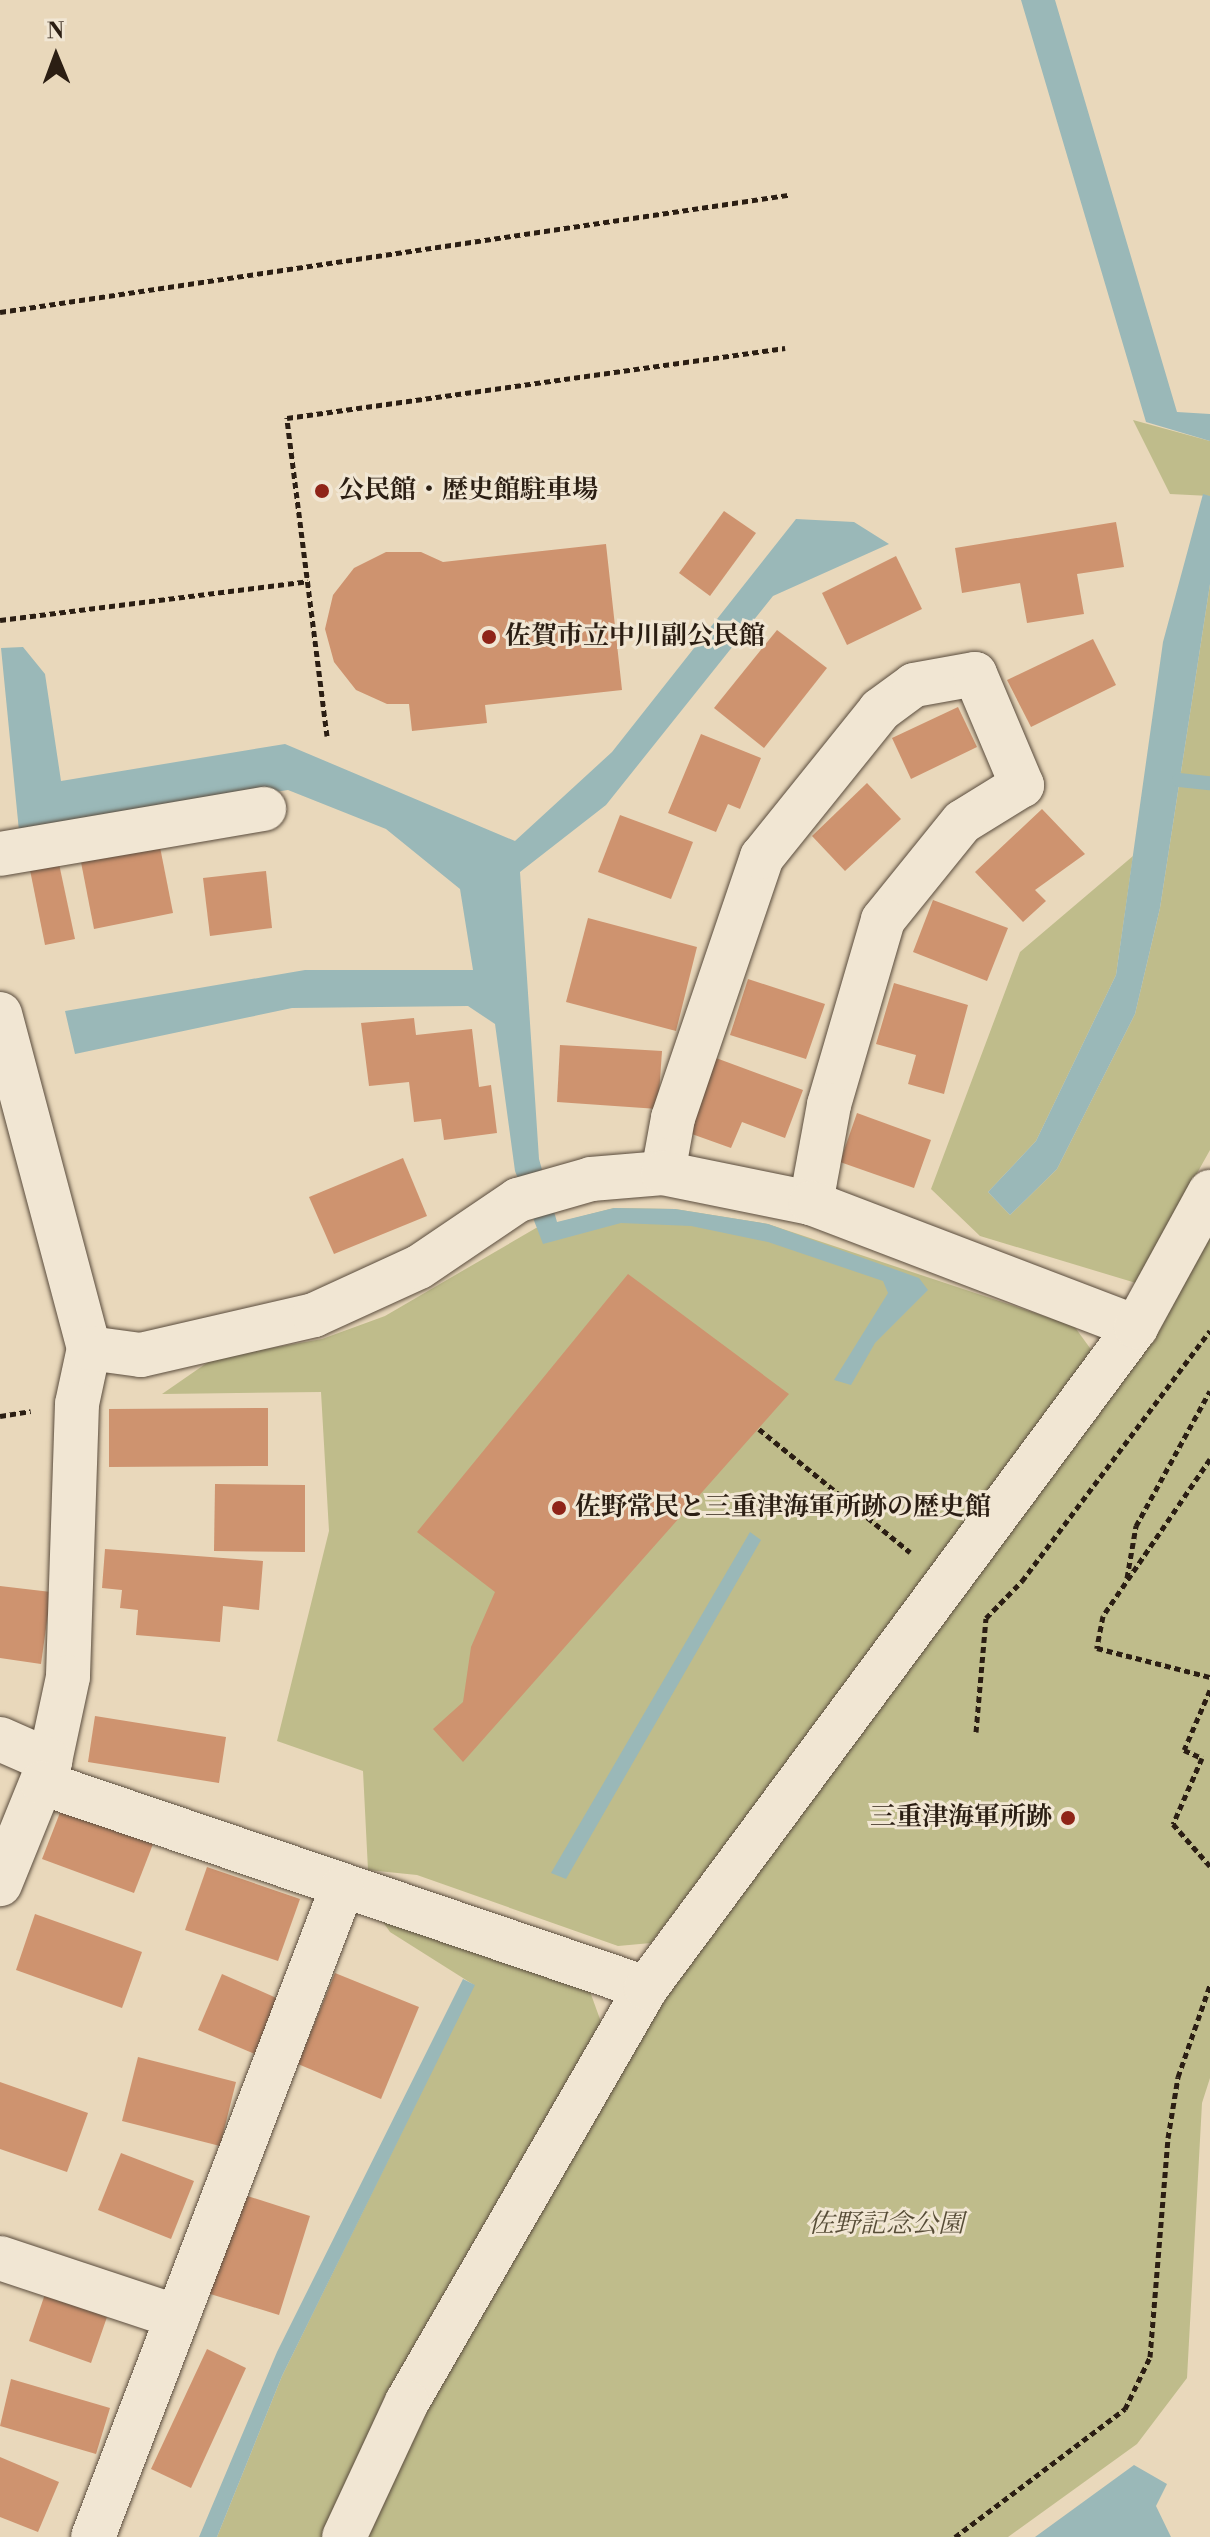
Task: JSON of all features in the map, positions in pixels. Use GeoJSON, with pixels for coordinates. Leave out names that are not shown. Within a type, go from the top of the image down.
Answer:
{"type":"FeatureCollection","features":[{"type":"Feature","properties":{"kind":"street"},"geometry":{"type":"LineString","coordinates":[[663,1173],[673,1118],[762,857],[880,710],[914,685],[975,674],[1022,785],[962,822],[883,920],[829,1105],[811,1203]]}},
{"type":"Feature","properties":{"kind":"street"},"geometry":{"type":"LineString","coordinates":[[0,854],[264,809]]}},
{"type":"Feature","properties":{"kind":"street"},"geometry":{"type":"LineString","coordinates":[[0,1014],[17,1148],[89,1348],[77,1404],[68,1677],[46,1772],[0,1884]]}},
{"type":"Feature","properties":{"kind":"street"},"geometry":{"type":"LineString","coordinates":[[89,1348],[141,1355],[326,1311],[419,1267],[535,1193],[663,1173],[811,1203],[1136,1327]]}},
{"type":"Feature","properties":{"kind":"street"},"geometry":{"type":"LineString","coordinates":[[344,2537],[407,2402],[646,1988],[950,1584],[1136,1327],[1210,1192]]}},
{"type":"Feature","properties":{"kind":"street"},"geometry":{"type":"LineString","coordinates":[[0,1739],[46,1772],[342,1888],[423,1909],[646,1988]]}},
{"type":"Feature","properties":{"kind":"street"},"geometry":{"type":"LineString","coordinates":[[93,2537],[342,1888]]}},
{"type":"Feature","properties":{"kind":"street"},"geometry":{"type":"LineString","coordinates":[[0,2258],[177,2317]]}},
{"type":"Feature","properties":{"kind":"path"},"geometry":{"type":"LineString","coordinates":[[0,312],[788,195]]}},
{"type":"Feature","properties":{"kind":"path"},"geometry":{"type":"LineString","coordinates":[[327,736],[287,418],[785,348]]}},
{"type":"Feature","properties":{"kind":"path"},"geometry":{"type":"LineString","coordinates":[[0,620],[308,581]]}},
{"type":"Feature","properties":{"kind":"path"},"geometry":{"type":"LineString","coordinates":[[976,1732],[986,1618],[1022,1581],[1210,1331]]}},
{"type":"Feature","properties":{"kind":"path"},"geometry":{"type":"LineString","coordinates":[[1126,1583],[1136,1526],[1210,1391]]}},
{"type":"Feature","properties":{"kind":"path"},"geometry":{"type":"LineString","coordinates":[[759,1429],[950,1584]]}},
{"type":"Feature","properties":{"kind":"path"},"geometry":{"type":"LineString","coordinates":[[1210,1459],[1103,1616],[1097,1648],[1210,1677]]}},
{"type":"Feature","properties":{"kind":"path"},"geometry":{"type":"LineString","coordinates":[[1210,1690],[1184,1750],[1202,1758],[1173,1824],[1210,1866]]}},
{"type":"Feature","properties":{"kind":"path"},"geometry":{"type":"LineString","coordinates":[[955,2537],[1125,2409],[1150,2357],[1175,2093],[1210,1985]]}},
{"type":"Feature","properties":{"kind":"green space"},"geometry":{"type":"Polygon","coordinates":[[[1133,420],[1210,441],[1210,496],[1170,494],[1133,420]]]}},
{"type":"Feature","properties":{"kind":"green space"},"geometry":{"type":"Polygon","coordinates":[[[1210,584],[1210,1150],[1136,1283],[980,1236],[931,1189],[1020,952],[1133,856],[1116,975],[1036,1141],[988,1192],[1010,1215],[1057,1169],[1135,1014],[1160,908],[1210,584]]]}},
{"type":"Feature","properties":{"kind":"green space"},"geometry":{"type":"Polygon","coordinates":[[[614,1208],[675,1209],[768,1224],[1074,1326],[1095,1355],[651,1943],[618,1946],[417,1875],[368,1870],[363,1771],[277,1741],[329,1531],[321,1392],[162,1394],[214,1358],[322,1339],[385,1316],[536,1228],[614,1208]]]}},
{"type":"Feature","properties":{"kind":"green space","name":"佐野記念公園"},"geometry":{"type":"Polygon","coordinates":[[[1210,1234],[1210,2078],[1202,2103],[1187,2378],[1137,2444],[1008,2537],[365,2537],[422,2410],[661,1996],[1158,1333],[1210,1234]]]}},
{"type":"Feature","properties":{"kind":"green space"},"geometry":{"type":"Polygon","coordinates":[[[374,1909],[588,1986],[601,2022],[385,2396],[322,2537],[217,2537],[282,2376],[474,1985],[390,1932],[374,1909]]]}},
{"type":"Feature","properties":{"kind":"water"},"geometry":{"type":"Polygon","coordinates":[[[1021,0],[1055,0],[1177,412],[1210,414],[1210,441],[1146,422],[1021,0]]]}},
{"type":"Feature","properties":{"kind":"water"},"geometry":{"type":"Polygon","coordinates":[[[1203,494],[1210,496],[1210,584],[1160,908],[1135,1014],[1057,1169],[1010,1215],[988,1192],[1036,1141],[1116,975],[1163,642],[1203,494]]]}},
{"type":"Feature","properties":{"kind":"water"},"geometry":{"type":"Polygon","coordinates":[[[796,519],[854,522],[889,544],[773,596],[606,805],[520,872],[539,1159],[557,1222],[614,1208],[675,1209],[768,1224],[919,1278],[928,1290],[875,1343],[851,1385],[834,1380],[888,1293],[883,1281],[768,1242],[691,1226],[621,1223],[543,1244],[515,1171],[495,1024],[468,1006],[292,1008],[75,1054],[65,1011],[305,970],[473,970],[460,889],[386,829],[288,790],[19,831],[1,648],[23,647],[45,674],[61,781],[285,744],[515,841],[612,752],[796,519]]]}},
{"type":"Feature","properties":{"kind":"water"},"geometry":{"type":"Polygon","coordinates":[[[750,1532],[761,1540],[566,1879],[551,1873],[750,1532]]]}},
{"type":"Feature","properties":{"kind":"water"},"geometry":{"type":"Polygon","coordinates":[[[463,1979],[475,1985],[282,2376],[217,2537],[199,2537],[277,2352],[463,1979]]]}},
{"type":"Feature","properties":{"kind":"water"},"geometry":{"type":"Polygon","coordinates":[[[1134,2465],[1167,2484],[1156,2506],[1171,2537],[1035,2537],[1134,2465]]]}},
{"type":"Feature","properties":{"kind":"building"},"geometry":{"type":"Polygon","coordinates":[[[724,511],[756,533],[710,596],[679,573],[724,511]]]}},
{"type":"Feature","properties":{"kind":"building"},"geometry":{"type":"Polygon","coordinates":[[[1116,522],[1124,567],[1077,574],[1084,614],[1027,623],[1020,583],[962,593],[955,548],[1116,522]]]}},
{"type":"Feature","properties":{"kind":"building","name":"佐賀市立中川副公民館"},"geometry":{"type":"Polygon","coordinates":[[[606,544],[622,690],[485,705],[487,723],[412,731],[409,704],[387,704],[356,690],[334,662],[325,629],[333,595],[354,568],[386,552],[421,552],[443,562],[606,544]]]}},
{"type":"Feature","properties":{"kind":"building"},"geometry":{"type":"Polygon","coordinates":[[[896,556],[922,609],[847,645],[822,593],[896,556]]]}},
{"type":"Feature","properties":{"kind":"building"},"geometry":{"type":"Polygon","coordinates":[[[777,630],[827,668],[764,748],[714,708],[777,630]]]}},
{"type":"Feature","properties":{"kind":"building"},"geometry":{"type":"Polygon","coordinates":[[[1093,639],[1116,685],[1031,727],[1007,680],[1093,639]]]}},
{"type":"Feature","properties":{"kind":"building"},"geometry":{"type":"Polygon","coordinates":[[[958,707],[977,747],[911,779],[892,738],[958,707]]]}},
{"type":"Feature","properties":{"kind":"building"},"geometry":{"type":"Polygon","coordinates":[[[701,734],[761,758],[740,809],[728,804],[716,832],[668,813],[701,734]]]}},
{"type":"Feature","properties":{"kind":"building"},"geometry":{"type":"Polygon","coordinates":[[[867,783],[901,819],[845,871],[812,836],[867,783]]]}},
{"type":"Feature","properties":{"kind":"building"},"geometry":{"type":"Polygon","coordinates":[[[1042,809],[1085,854],[1035,890],[1046,901],[1023,922],[975,872],[1042,809]]]}},
{"type":"Feature","properties":{"kind":"building"},"geometry":{"type":"Polygon","coordinates":[[[620,815],[693,842],[671,899],[598,872],[620,815]]]}},
{"type":"Feature","properties":{"kind":"building"},"geometry":{"type":"Polygon","coordinates":[[[159,842],[173,913],[94,929],[80,857],[159,842]]]}},
{"type":"Feature","properties":{"kind":"building"},"geometry":{"type":"Polygon","coordinates":[[[58,859],[75,939],[45,945],[29,865],[58,859]]]}},
{"type":"Feature","properties":{"kind":"building"},"geometry":{"type":"Polygon","coordinates":[[[266,871],[272,928],[210,936],[203,878],[266,871]]]}},
{"type":"Feature","properties":{"kind":"building"},"geometry":{"type":"Polygon","coordinates":[[[933,900],[1008,928],[987,981],[913,952],[933,900]]]}},
{"type":"Feature","properties":{"kind":"building"},"geometry":{"type":"Polygon","coordinates":[[[588,918],[697,947],[676,1031],[566,1002],[588,918]]]}},
{"type":"Feature","properties":{"kind":"building"},"geometry":{"type":"Polygon","coordinates":[[[748,979],[825,1004],[806,1059],[730,1035],[748,979]]]}},
{"type":"Feature","properties":{"kind":"building"},"geometry":{"type":"Polygon","coordinates":[[[894,983],[968,1005],[944,1094],[908,1084],[916,1055],[876,1044],[894,983]]]}},
{"type":"Feature","properties":{"kind":"building"},"geometry":{"type":"Polygon","coordinates":[[[414,1018],[416,1035],[472,1029],[479,1087],[491,1085],[497,1133],[444,1140],[441,1119],[414,1122],[409,1082],[369,1086],[361,1023],[414,1018]]]}},
{"type":"Feature","properties":{"kind":"building"},"geometry":{"type":"Polygon","coordinates":[[[560,1045],[662,1051],[658,1109],[557,1102],[560,1045]]]}},
{"type":"Feature","properties":{"kind":"building"},"geometry":{"type":"Polygon","coordinates":[[[716,1058],[803,1090],[785,1138],[742,1122],[731,1148],[689,1133],[716,1058]]]}},
{"type":"Feature","properties":{"kind":"building"},"geometry":{"type":"Polygon","coordinates":[[[857,1113],[931,1140],[914,1188],[840,1162],[857,1113]]]}},
{"type":"Feature","properties":{"kind":"building"},"geometry":{"type":"Polygon","coordinates":[[[403,1158],[427,1216],[334,1254],[309,1197],[403,1158]]]}},
{"type":"Feature","properties":{"kind":"building","name":"佐野常民と三重津海軍所跡の歴史館"},"geometry":{"type":"Polygon","coordinates":[[[628,1274],[789,1394],[463,1762],[433,1729],[463,1702],[471,1647],[495,1592],[417,1532],[628,1274]]]}},
{"type":"Feature","properties":{"kind":"building"},"geometry":{"type":"Polygon","coordinates":[[[268,1408],[268,1466],[109,1467],[109,1409],[268,1408]]]}},
{"type":"Feature","properties":{"kind":"building"},"geometry":{"type":"Polygon","coordinates":[[[215,1484],[305,1485],[305,1552],[214,1551],[215,1484]]]}},
{"type":"Feature","properties":{"kind":"building"},"geometry":{"type":"Polygon","coordinates":[[[105,1549],[263,1561],[259,1610],[223,1606],[220,1642],[136,1635],[138,1610],[120,1608],[122,1590],[102,1588],[105,1549]]]}},
{"type":"Feature","properties":{"kind":"building"},"geometry":{"type":"Polygon","coordinates":[[[0,1586],[51,1592],[41,1664],[0,1658],[0,1586]]]}},
{"type":"Feature","properties":{"kind":"building"},"geometry":{"type":"Polygon","coordinates":[[[95,1716],[226,1737],[219,1783],[88,1762],[95,1716]]]}},
{"type":"Feature","properties":{"kind":"building"},"geometry":{"type":"Polygon","coordinates":[[[61,1810],[153,1844],[134,1893],[42,1859],[61,1810]]]}},
{"type":"Feature","properties":{"kind":"building"},"geometry":{"type":"Polygon","coordinates":[[[207,1867],[300,1899],[278,1961],[185,1930],[207,1867]]]}},
{"type":"Feature","properties":{"kind":"building"},"geometry":{"type":"Polygon","coordinates":[[[35,1914],[142,1952],[122,2008],[16,1970],[35,1914]]]}},
{"type":"Feature","properties":{"kind":"building"},"geometry":{"type":"Polygon","coordinates":[[[335,1973],[419,2007],[381,2099],[298,2064],[335,1973]]]}},
{"type":"Feature","properties":{"kind":"building"},"geometry":{"type":"Polygon","coordinates":[[[222,1974],[281,2000],[257,2055],[198,2030],[222,1974]]]}},
{"type":"Feature","properties":{"kind":"building"},"geometry":{"type":"Polygon","coordinates":[[[138,2057],[236,2082],[220,2146],[122,2121],[138,2057]]]}},
{"type":"Feature","properties":{"kind":"building"},"geometry":{"type":"Polygon","coordinates":[[[0,2082],[88,2113],[67,2172],[0,2149],[0,2082]]]}},
{"type":"Feature","properties":{"kind":"building"},"geometry":{"type":"Polygon","coordinates":[[[121,2153],[194,2181],[171,2239],[98,2210],[121,2153]]]}},
{"type":"Feature","properties":{"kind":"building"},"geometry":{"type":"Polygon","coordinates":[[[238,2193],[310,2216],[279,2315],[207,2293],[238,2193]]]}},
{"type":"Feature","properties":{"kind":"building"},"geometry":{"type":"Polygon","coordinates":[[[45,2294],[107,2317],[91,2363],[29,2341],[45,2294]]]}},
{"type":"Feature","properties":{"kind":"building"},"geometry":{"type":"Polygon","coordinates":[[[207,2349],[246,2368],[191,2488],[151,2469],[207,2349]]]}},
{"type":"Feature","properties":{"kind":"building"},"geometry":{"type":"Polygon","coordinates":[[[11,2379],[110,2408],[96,2454],[0,2426],[11,2379]]]}},
{"type":"Feature","properties":{"kind":"building"},"geometry":{"type":"Polygon","coordinates":[[[0,2457],[59,2482],[38,2532],[0,2517],[0,2457]]]}},
{"type":"Feature","properties":{"kind":"waterway"},"geometry":{"type":"LineString","coordinates":[[1179,780],[1210,783]]}},
{"type":"Feature","properties":{"kind":"place","name":"公民館・歴史館駐車場"},"geometry":{"type":"Point","coordinates":[322,491]}},
{"type":"Feature","properties":{"kind":"place","name":"佐賀市立中川副公民館"},"geometry":{"type":"Point","coordinates":[489,637]}},
{"type":"Feature","properties":{"kind":"place","name":"佐野常民と三重津海軍所跡の歴史館"},"geometry":{"type":"Point","coordinates":[559,1508]}},
{"type":"Feature","properties":{"kind":"place","name":"三重津海軍所跡"},"geometry":{"type":"Point","coordinates":[1068,1818]}}]}
